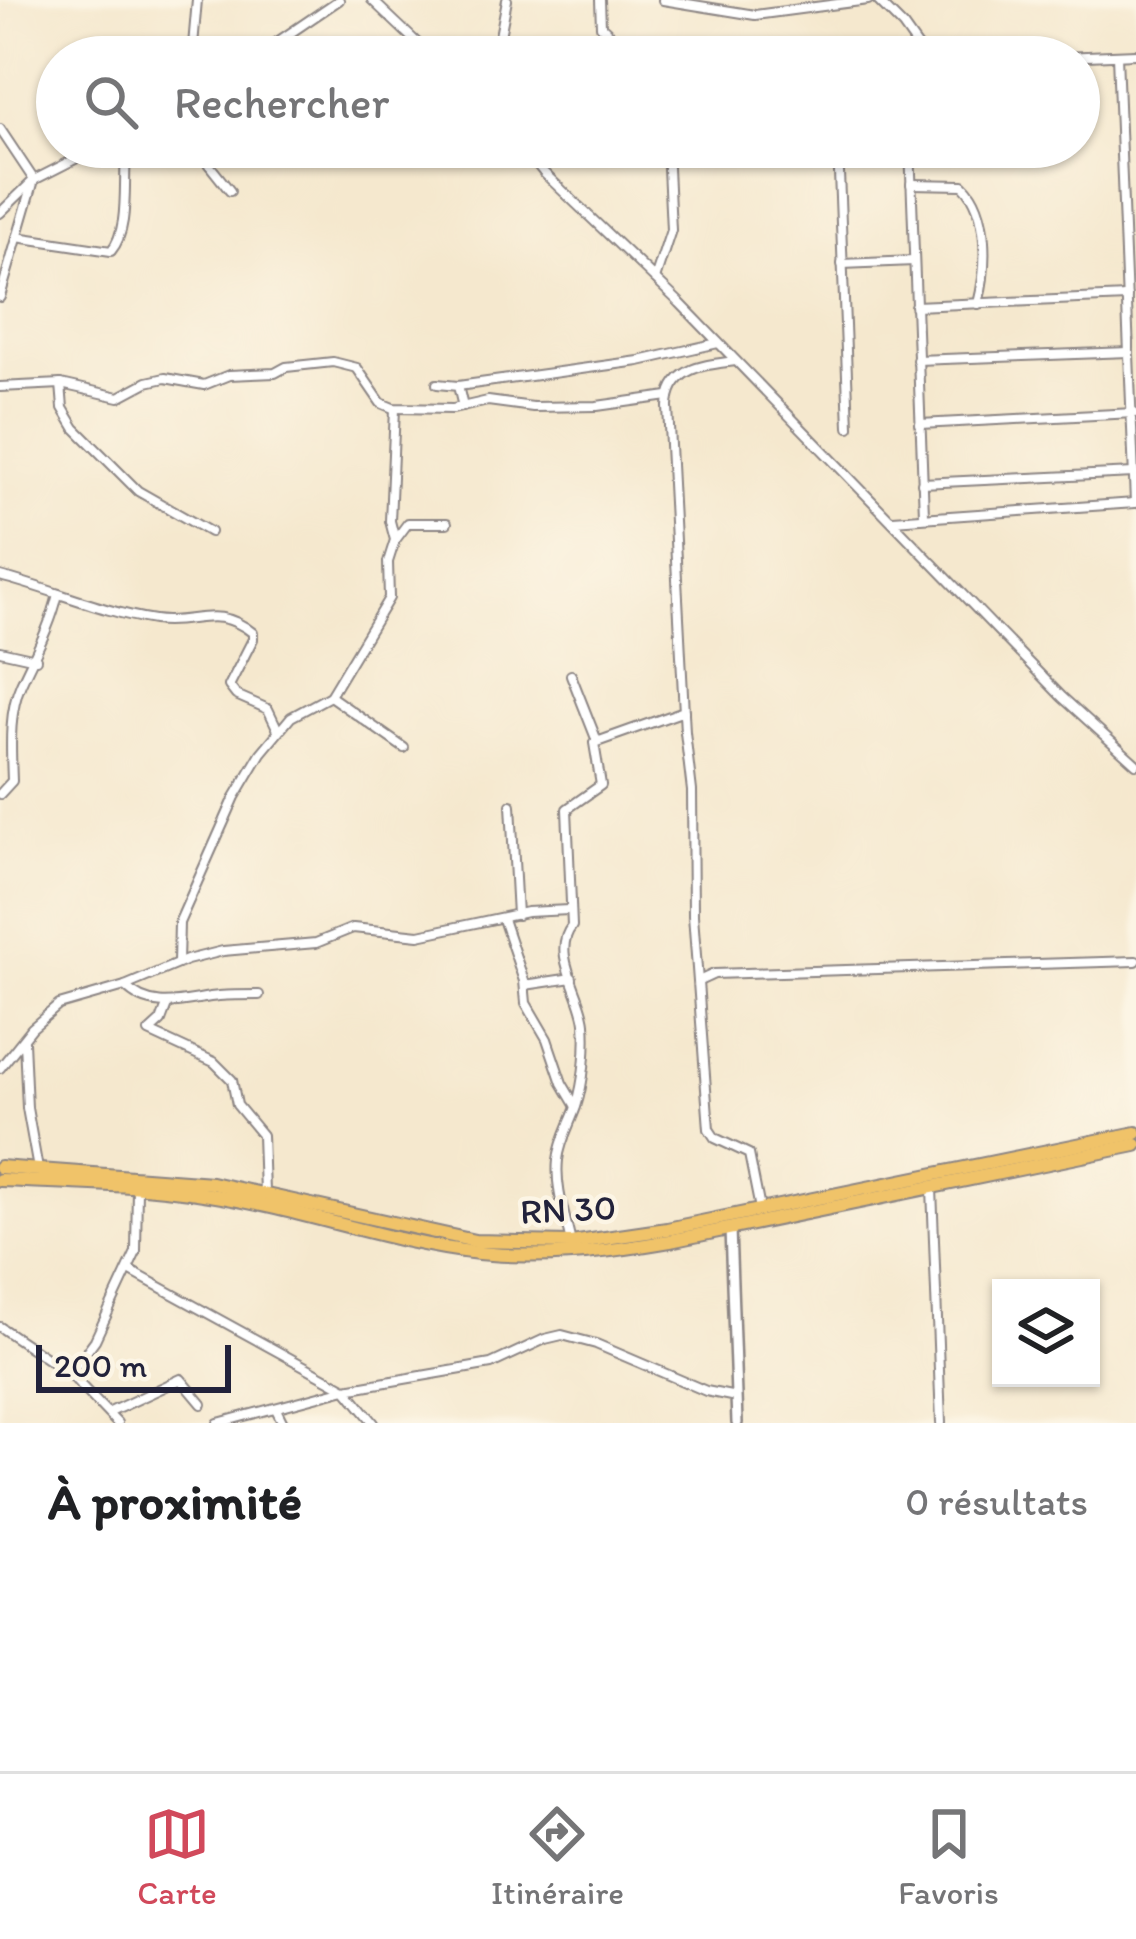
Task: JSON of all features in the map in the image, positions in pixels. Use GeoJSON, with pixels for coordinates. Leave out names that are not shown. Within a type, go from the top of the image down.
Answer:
{"type":"FeatureCollection","features":[{"type":"Feature","properties":{"kind":"main road","name":"RN 30"},"geometry":{"type":"LineString","coordinates":[[0,1167],[178,1179],[264,1192],[475,1241],[572,1243],[619,1238],[1136,1132]]}},
{"type":"Feature","properties":{"kind":"main road","name":"RN 30"},"geometry":{"type":"LineString","coordinates":[[0,1180],[211,1195],[413,1241],[505,1256],[620,1250],[1136,1145]]}},
{"type":"Feature","properties":{"kind":"street"},"geometry":{"type":"LineString","coordinates":[[194,36],[197,0]]}},
{"type":"Feature","properties":{"kind":"street"},"geometry":{"type":"LineString","coordinates":[[286,36],[339,0]]}},
{"type":"Feature","properties":{"kind":"street"},"geometry":{"type":"LineString","coordinates":[[372,0],[409,36]]}},
{"type":"Feature","properties":{"kind":"street"},"geometry":{"type":"LineString","coordinates":[[500,36],[507,0]]}},
{"type":"Feature","properties":{"kind":"street"},"geometry":{"type":"LineString","coordinates":[[601,0],[601,26],[612,36]]}},
{"type":"Feature","properties":{"kind":"street"},"geometry":{"type":"LineString","coordinates":[[663,0],[755,15],[868,0]]}},
{"type":"Feature","properties":{"kind":"street"},"geometry":{"type":"LineString","coordinates":[[877,0],[910,36]]}},
{"type":"Feature","properties":{"kind":"street"},"geometry":{"type":"LineString","coordinates":[[1100,56],[1136,54]]}},
{"type":"Feature","properties":{"kind":"street"},"geometry":{"type":"LineString","coordinates":[[893,520],[1136,503],[1117,55]]}},
{"type":"Feature","properties":{"kind":"street"},"geometry":{"type":"LineString","coordinates":[[0,129],[34,181]]}},
{"type":"Feature","properties":{"kind":"street"},"geometry":{"type":"LineString","coordinates":[[0,213],[34,181],[59,168]]}},
{"type":"Feature","properties":{"kind":"street"},"geometry":{"type":"LineString","coordinates":[[16,237],[111,251],[123,225],[124,168]]}},
{"type":"Feature","properties":{"kind":"street"},"geometry":{"type":"LineString","coordinates":[[212,168],[230,191]]}},
{"type":"Feature","properties":{"kind":"street"},"geometry":{"type":"LineString","coordinates":[[542,168],[1062,697],[1136,764]]}},
{"type":"Feature","properties":{"kind":"street"},"geometry":{"type":"LineString","coordinates":[[655,279],[671,230],[668,168]]}},
{"type":"Feature","properties":{"kind":"street"},"geometry":{"type":"LineString","coordinates":[[839,168],[849,428]]}},
{"type":"Feature","properties":{"kind":"street"},"geometry":{"type":"LineString","coordinates":[[911,168],[924,515]]}},
{"type":"Feature","properties":{"kind":"street"},"geometry":{"type":"LineString","coordinates":[[0,296],[34,181]]}},
{"type":"Feature","properties":{"kind":"street"},"geometry":{"type":"LineString","coordinates":[[911,184],[963,185],[973,198],[983,251],[978,304]]}},
{"type":"Feature","properties":{"kind":"street"},"geometry":{"type":"LineString","coordinates":[[0,249],[12,252]]}},
{"type":"Feature","properties":{"kind":"street"},"geometry":{"type":"LineString","coordinates":[[842,265],[914,261]]}},
{"type":"Feature","properties":{"kind":"street"},"geometry":{"type":"LineString","coordinates":[[915,306],[1127,298]]}},
{"type":"Feature","properties":{"kind":"street"},"geometry":{"type":"LineString","coordinates":[[437,384],[458,386],[718,344]]}},
{"type":"Feature","properties":{"kind":"street"},"geometry":{"type":"LineString","coordinates":[[688,352],[711,361],[736,361]]}},
{"type":"Feature","properties":{"kind":"street"},"geometry":{"type":"LineString","coordinates":[[917,360],[1129,352]]}},
{"type":"Feature","properties":{"kind":"street"},"geometry":{"type":"LineString","coordinates":[[0,387],[61,384],[119,397],[165,378],[204,385],[229,374],[274,373],[286,367],[342,362],[362,372],[381,403],[395,409],[463,407],[488,401],[533,407],[597,406],[668,396],[691,369],[711,361]]}},
{"type":"Feature","properties":{"kind":"street"},"geometry":{"type":"LineString","coordinates":[[61,384],[63,408],[75,428],[138,491],[210,532]]}},
{"type":"Feature","properties":{"kind":"street"},"geometry":{"type":"LineString","coordinates":[[458,386],[463,407]]}},
{"type":"Feature","properties":{"kind":"street"},"geometry":{"type":"LineString","coordinates":[[668,396],[692,791],[693,915],[709,1129],[715,1138],[753,1159],[760,1208]]}},
{"type":"Feature","properties":{"kind":"street"},"geometry":{"type":"LineString","coordinates":[[395,409],[390,521],[395,540]]}},
{"type":"Feature","properties":{"kind":"street"},"geometry":{"type":"LineString","coordinates":[[920,424],[1134,413]]}},
{"type":"Feature","properties":{"kind":"street"},"geometry":{"type":"LineString","coordinates":[[922,483],[1134,473]]}},
{"type":"Feature","properties":{"kind":"street"},"geometry":{"type":"LineString","coordinates":[[178,963],[177,934],[186,905],[235,796],[295,712],[330,696],[389,598],[388,562],[395,540],[408,523],[447,523]]}},
{"type":"Feature","properties":{"kind":"street"},"geometry":{"type":"LineString","coordinates":[[0,576],[148,619],[205,616],[235,620],[253,633],[253,639],[229,686],[236,695],[268,709],[278,731]]}},
{"type":"Feature","properties":{"kind":"street"},"geometry":{"type":"LineString","coordinates":[[0,794],[11,784],[17,698],[58,594]]}},
{"type":"Feature","properties":{"kind":"street"},"geometry":{"type":"LineString","coordinates":[[0,651],[36,659]]}},
{"type":"Feature","properties":{"kind":"street"},"geometry":{"type":"LineString","coordinates":[[571,675],[598,741]]}},
{"type":"Feature","properties":{"kind":"street"},"geometry":{"type":"LineString","coordinates":[[330,696],[404,748]]}},
{"type":"Feature","properties":{"kind":"street"},"geometry":{"type":"LineString","coordinates":[[572,1243],[558,1183],[558,1161],[576,1106],[585,1029],[564,954],[565,935],[572,926],[565,818],[571,804],[601,785],[593,752],[598,741],[684,711]]}},
{"type":"Feature","properties":{"kind":"street"},"geometry":{"type":"LineString","coordinates":[[511,805],[517,915]]}},
{"type":"Feature","properties":{"kind":"street"},"geometry":{"type":"LineString","coordinates":[[0,1068],[44,1015],[59,1005],[125,986],[178,963],[223,951],[316,943],[353,928],[419,935],[517,915],[569,910]]}},
{"type":"Feature","properties":{"kind":"street"},"geometry":{"type":"LineString","coordinates":[[503,919],[525,985],[526,1004],[576,1106]]}},
{"type":"Feature","properties":{"kind":"street"},"geometry":{"type":"LineString","coordinates":[[700,980],[713,974],[1136,961]]}},
{"type":"Feature","properties":{"kind":"street"},"geometry":{"type":"LineString","coordinates":[[525,985],[572,978]]}},
{"type":"Feature","properties":{"kind":"street"},"geometry":{"type":"LineString","coordinates":[[125,986],[137,996],[167,1005],[259,995]]}},
{"type":"Feature","properties":{"kind":"street"},"geometry":{"type":"LineString","coordinates":[[167,1005],[161,1021],[148,1032],[214,1062],[232,1080],[237,1105],[262,1135],[264,1192]]}},
{"type":"Feature","properties":{"kind":"street"},"geometry":{"type":"LineString","coordinates":[[24,1040],[27,1108],[38,1168]]}},
{"type":"Feature","properties":{"kind":"street"},"geometry":{"type":"LineString","coordinates":[[70,1374],[95,1340],[136,1252],[136,1187]]}},
{"type":"Feature","properties":{"kind":"street"},"geometry":{"type":"LineString","coordinates":[[932,1188],[941,1423]]}},
{"type":"Feature","properties":{"kind":"street"},"geometry":{"type":"LineString","coordinates":[[730,1229],[737,1423]]}},
{"type":"Feature","properties":{"kind":"street"},"geometry":{"type":"LineString","coordinates":[[129,1270],[346,1390],[374,1423]]}},
{"type":"Feature","properties":{"kind":"street"},"geometry":{"type":"LineString","coordinates":[[0,1328],[70,1374],[117,1423]]}},
{"type":"Feature","properties":{"kind":"street"},"geometry":{"type":"LineString","coordinates":[[218,1423],[346,1390],[490,1364],[562,1335],[596,1344],[706,1391],[736,1397]]}},
{"type":"Feature","properties":{"kind":"street"},"geometry":{"type":"LineString","coordinates":[[107,1413],[181,1379],[202,1404]]}},
{"type":"Feature","properties":{"kind":"street"},"geometry":{"type":"LineString","coordinates":[[276,1409],[283,1423]]}}]}
